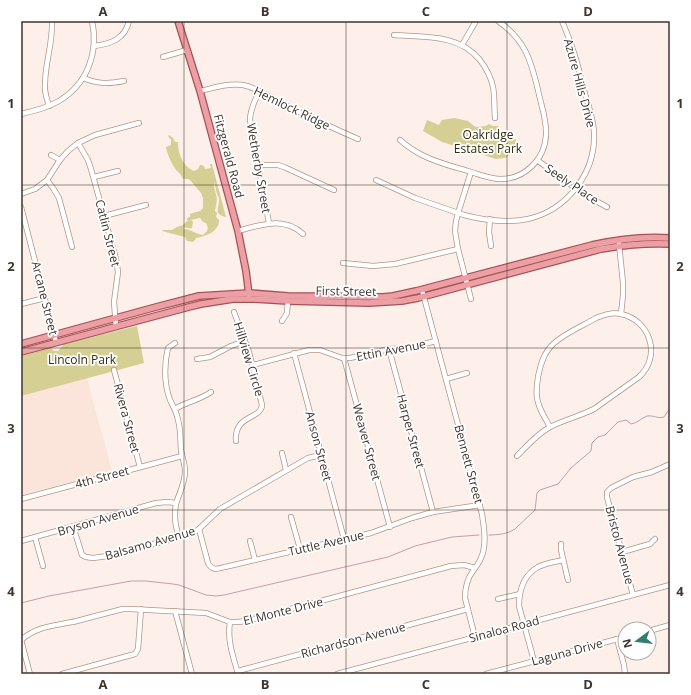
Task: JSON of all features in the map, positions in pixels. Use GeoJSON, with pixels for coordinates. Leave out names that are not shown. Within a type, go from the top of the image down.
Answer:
{"type":"FeatureCollection","features":[{"type":"Feature","properties":{"kind":"main road","name":"Fitzgerald Road"},"geometry":{"type":"LineString","coordinates":[[178,21],[200,91],[238,231],[246,271],[249,299]]}},
{"type":"Feature","properties":{"kind":"main road","name":"First Street"},"geometry":{"type":"LineString","coordinates":[[21,352],[116,327],[158,314],[201,304],[233,299],[383,303],[402,301],[619,243],[641,238],[670,238]]}},
{"type":"Feature","properties":{"kind":"main road","name":"First Street"},"geometry":{"type":"LineString","coordinates":[[21,344],[156,306],[199,296],[249,292],[288,296],[383,297],[422,290],[592,245],[619,243],[670,244]]}},
{"type":"Feature","properties":{"kind":"street"},"geometry":{"type":"LineString","coordinates":[[48,106],[44,85],[52,36],[52,21]]}},
{"type":"Feature","properties":{"kind":"street"},"geometry":{"type":"LineString","coordinates":[[21,114],[58,102],[68,95],[83,78],[90,63],[94,46],[92,21]]}},
{"type":"Feature","properties":{"kind":"street"},"geometry":{"type":"LineString","coordinates":[[94,46],[107,44],[118,39],[126,29],[129,21]]}},
{"type":"Feature","properties":{"kind":"street"},"geometry":{"type":"LineString","coordinates":[[462,45],[476,21]]}},
{"type":"Feature","properties":{"kind":"street"},"geometry":{"type":"LineString","coordinates":[[400,140],[424,156],[493,179],[518,176],[531,167],[537,160],[545,145],[546,128],[533,71],[530,61],[522,46],[512,32],[498,21]]}},
{"type":"Feature","properties":{"kind":"street","name":"Azure Hills Drive"},"geometry":{"type":"LineString","coordinates":[[376,180],[415,198],[472,217],[516,221],[539,216],[559,205],[577,188],[589,166],[593,150],[594,133],[591,115],[573,50],[562,21]]}},
{"type":"Feature","properties":{"kind":"street"},"geometry":{"type":"LineString","coordinates":[[394,35],[442,38],[462,45],[470,50],[488,73],[493,88],[495,118]]}},
{"type":"Feature","properties":{"kind":"street"},"geometry":{"type":"LineString","coordinates":[[164,57],[187,50]]}},
{"type":"Feature","properties":{"kind":"street"},"geometry":{"type":"LineString","coordinates":[[83,78],[102,84],[124,81]]}},
{"type":"Feature","properties":{"kind":"street","name":"Hemlock Ridge"},"geometry":{"type":"LineString","coordinates":[[200,91],[215,87],[235,85],[244,86],[259,91],[283,104],[358,139]]}},
{"type":"Feature","properties":{"kind":"street","name":"Wetherby Street"},"geometry":{"type":"LineString","coordinates":[[259,91],[253,104],[250,120],[268,223]]}},
{"type":"Feature","properties":{"kind":"street"},"geometry":{"type":"LineString","coordinates":[[21,194],[35,189],[47,180],[60,160],[78,143],[95,135],[139,123]]}},
{"type":"Feature","properties":{"kind":"street","name":"Catlin Street"},"geometry":{"type":"LineString","coordinates":[[78,143],[88,160],[94,178],[116,259],[118,272],[114,302],[116,327]]}},
{"type":"Feature","properties":{"kind":"street"},"geometry":{"type":"LineString","coordinates":[[51,155],[60,160]]}},
{"type":"Feature","properties":{"kind":"street","name":"Seely Place"},"geometry":{"type":"LineString","coordinates":[[537,160],[592,200],[607,207]]}},
{"type":"Feature","properties":{"kind":"street"},"geometry":{"type":"LineString","coordinates":[[258,165],[278,165],[334,190]]}},
{"type":"Feature","properties":{"kind":"street"},"geometry":{"type":"LineString","coordinates":[[94,178],[118,171]]}},
{"type":"Feature","properties":{"kind":"street"},"geometry":{"type":"LineString","coordinates":[[471,172],[458,212],[455,231],[458,249],[471,299]]}},
{"type":"Feature","properties":{"kind":"street"},"geometry":{"type":"LineString","coordinates":[[47,180],[59,198],[72,247]]}},
{"type":"Feature","properties":{"kind":"street"},"geometry":{"type":"LineString","coordinates":[[104,216],[146,204]]}},
{"type":"Feature","properties":{"kind":"street","name":"Arcane Street"},"geometry":{"type":"LineString","coordinates":[[21,207],[56,342]]}},
{"type":"Feature","properties":{"kind":"street"},"geometry":{"type":"LineString","coordinates":[[490,219],[489,232],[491,246]]}},
{"type":"Feature","properties":{"kind":"street"},"geometry":{"type":"LineString","coordinates":[[238,231],[261,224],[279,223],[301,231],[303,234]]}},
{"type":"Feature","properties":{"kind":"street"},"geometry":{"type":"LineString","coordinates":[[21,231],[27,230]]}},
{"type":"Feature","properties":{"kind":"street"},"geometry":{"type":"LineString","coordinates":[[619,243],[624,284],[620,314]]}},
{"type":"Feature","properties":{"kind":"street"},"geometry":{"type":"LineString","coordinates":[[343,263],[373,266],[395,264],[458,249]]}},
{"type":"Feature","properties":{"kind":"street","name":"Bennett Street"},"geometry":{"type":"LineString","coordinates":[[422,290],[484,522],[484,545],[482,558],[469,578],[465,598],[475,637]]}},
{"type":"Feature","properties":{"kind":"street"},"geometry":{"type":"LineString","coordinates":[[21,304],[44,298]]}},
{"type":"Feature","properties":{"kind":"street"},"geometry":{"type":"LineString","coordinates":[[282,321],[287,314],[288,301]]}},
{"type":"Feature","properties":{"kind":"street","name":"Hillview Circle"},"geometry":{"type":"LineString","coordinates":[[234,312],[253,364],[261,397],[262,408],[259,412],[240,424],[236,432],[236,441]]}},
{"type":"Feature","properties":{"kind":"street"},"geometry":{"type":"LineString","coordinates":[[517,456],[536,437],[550,427],[594,409],[639,377],[647,369],[652,353],[651,344],[648,335],[637,321],[620,314],[608,314],[596,318],[551,346],[540,366],[536,394],[539,407],[550,427]]}},
{"type":"Feature","properties":{"kind":"street"},"geometry":{"type":"LineString","coordinates":[[197,359],[210,357],[231,346],[245,341]]}},
{"type":"Feature","properties":{"kind":"street","name":"Ettin Avenue"},"geometry":{"type":"LineString","coordinates":[[253,364],[309,350],[320,350],[344,358],[356,357],[389,349],[408,348],[436,341]]}},
{"type":"Feature","properties":{"kind":"street"},"geometry":{"type":"LineString","coordinates":[[175,343],[168,348],[165,369],[167,389],[180,426],[181,450],[185,470],[185,478],[176,503],[175,520],[179,537]]}},
{"type":"Feature","properties":{"kind":"street","name":"Harper Street"},"geometry":{"type":"LineString","coordinates":[[389,349],[433,512]]}},
{"type":"Feature","properties":{"kind":"street","name":"Anson Street"},"geometry":{"type":"LineString","coordinates":[[294,353],[344,539]]}},
{"type":"Feature","properties":{"kind":"street","name":"Weaver Street"},"geometry":{"type":"LineString","coordinates":[[344,358],[390,527]]}},
{"type":"Feature","properties":{"kind":"street","name":"Rivera Street"},"geometry":{"type":"LineString","coordinates":[[114,370],[140,467]]}},
{"type":"Feature","properties":{"kind":"street"},"geometry":{"type":"LineString","coordinates":[[446,379],[467,374]]}},
{"type":"Feature","properties":{"kind":"street"},"geometry":{"type":"LineString","coordinates":[[175,409],[182,404],[200,398],[211,392]]}},
{"type":"Feature","properties":{"kind":"street"},"geometry":{"type":"LineString","coordinates":[[282,453],[286,470]]}},
{"type":"Feature","properties":{"kind":"street","name":"Balsamo Avenue"},"geometry":{"type":"LineString","coordinates":[[73,526],[82,555],[93,558],[108,556],[191,534],[199,529],[220,509],[308,458],[321,455]]}},
{"type":"Feature","properties":{"kind":"street","name":"4th Street"},"geometry":{"type":"LineString","coordinates":[[21,499],[182,456]]}},
{"type":"Feature","properties":{"kind":"street","name":"Bristol Avenue"},"geometry":{"type":"LineString","coordinates":[[633,595],[607,497],[607,492],[611,488],[633,477],[652,472],[670,464]]}},
{"type":"Feature","properties":{"kind":"street","name":"Bryson Avenue"},"geometry":{"type":"LineString","coordinates":[[21,541],[156,504],[167,502],[176,503]]}},
{"type":"Feature","properties":{"kind":"street","name":"Tuttle Avenue"},"geometry":{"type":"LineString","coordinates":[[199,529],[209,566],[218,569],[371,533],[433,512],[480,504]]}},
{"type":"Feature","properties":{"kind":"street"},"geometry":{"type":"LineString","coordinates":[[291,517],[300,549]]}},
{"type":"Feature","properties":{"kind":"street"},"geometry":{"type":"LineString","coordinates":[[35,537],[43,566]]}},
{"type":"Feature","properties":{"kind":"street"},"geometry":{"type":"LineString","coordinates":[[622,552],[650,544],[655,539]]}},
{"type":"Feature","properties":{"kind":"street"},"geometry":{"type":"LineString","coordinates":[[250,541],[255,560]]}},
{"type":"Feature","properties":{"kind":"street"},"geometry":{"type":"LineString","coordinates":[[561,544],[568,580]]}},
{"type":"Feature","properties":{"kind":"street"},"geometry":{"type":"LineString","coordinates":[[534,661],[519,606],[520,594],[524,581],[533,571],[543,565],[563,560]]}},
{"type":"Feature","properties":{"kind":"street","name":"El Monte Drive"},"geometry":{"type":"LineString","coordinates":[[21,640],[31,632],[43,628],[123,610],[141,609],[206,613],[230,622],[246,621],[451,566],[464,565],[475,568]]}},
{"type":"Feature","properties":{"kind":"street","name":"Sinaloa Road"},"geometry":{"type":"LineString","coordinates":[[337,674],[354,672],[475,637],[670,585]]}},
{"type":"Feature","properties":{"kind":"street"},"geometry":{"type":"LineString","coordinates":[[498,599],[520,594]]}},
{"type":"Feature","properties":{"kind":"street"},"geometry":{"type":"LineString","coordinates":[[62,674],[135,654],[138,649],[141,609]]}},
{"type":"Feature","properties":{"kind":"street","name":"Richardson Avenue"},"geometry":{"type":"LineString","coordinates":[[238,673],[468,610]]}},
{"type":"Feature","properties":{"kind":"street"},"geometry":{"type":"LineString","coordinates":[[176,611],[192,674]]}},
{"type":"Feature","properties":{"kind":"street"},"geometry":{"type":"LineString","coordinates":[[230,622],[228,631],[229,639],[238,673]]}},
{"type":"Feature","properties":{"kind":"street"},"geometry":{"type":"LineString","coordinates":[[657,629],[670,625]]}},
{"type":"Feature","properties":{"kind":"street","name":"Laguna Drive"},"geometry":{"type":"LineString","coordinates":[[486,674],[617,639]]}},
{"type":"Feature","properties":{"kind":"street"},"geometry":{"type":"LineString","coordinates":[[21,640],[30,674]]}},
{"type":"Feature","properties":{"kind":"street"},"geometry":{"type":"LineString","coordinates":[[623,661],[625,674]]}},
{"type":"Feature","properties":{"kind":"shaded area"},"geometry":{"type":"Polygon","coordinates":[[[87,378],[112,471],[21,495],[21,396],[87,378]]]}},
{"type":"Feature","properties":{"kind":"green space","name":"Oakridge Estates Park"},"geometry":{"type":"Polygon","coordinates":[[[454,118],[468,121],[476,127],[486,126],[489,124],[498,126],[503,141],[516,139],[515,151],[505,158],[496,159],[442,142],[423,131],[427,120],[439,125],[442,120],[454,118]]]}},
{"type":"Feature","properties":{"kind":"green space"},"geometry":{"type":"Polygon","coordinates":[[[169,135],[173,138],[175,142],[178,142],[182,159],[186,166],[190,169],[194,171],[198,169],[200,165],[204,166],[205,169],[211,168],[210,164],[212,164],[226,217],[218,213],[219,197],[214,181],[217,199],[215,211],[217,213],[216,217],[219,220],[217,228],[211,233],[196,238],[193,242],[187,241],[185,237],[162,231],[172,230],[183,225],[189,221],[187,218],[190,217],[190,214],[200,211],[203,208],[203,198],[201,193],[190,180],[183,179],[175,169],[167,153],[166,147],[171,145],[171,140],[168,136],[169,135]],[[200,218],[191,220],[193,222],[192,228],[183,229],[188,229],[197,234],[203,235],[208,228],[206,223],[200,218]]]}},
{"type":"Feature","properties":{"kind":"green space","name":"Lincoln Park"},"geometry":{"type":"Polygon","coordinates":[[[137,326],[144,363],[21,396],[21,356],[51,348],[54,351],[58,351],[64,344],[137,326]]]}},
{"type":"Feature","properties":{"kind":"waterway"},"geometry":{"type":"LineString","coordinates":[[489,535],[502,534],[515,529],[535,510],[537,493],[540,490],[558,484],[571,468],[591,451],[592,443],[598,437],[605,435],[618,422],[626,420],[631,424],[636,423],[647,416],[660,418],[664,417],[670,408]]}},
{"type":"Feature","properties":{"kind":"waterway"},"geometry":{"type":"LineString","coordinates":[[21,603],[49,596],[131,581],[173,584],[206,595],[224,595],[388,557],[415,546],[452,537],[479,535]]}}]}
